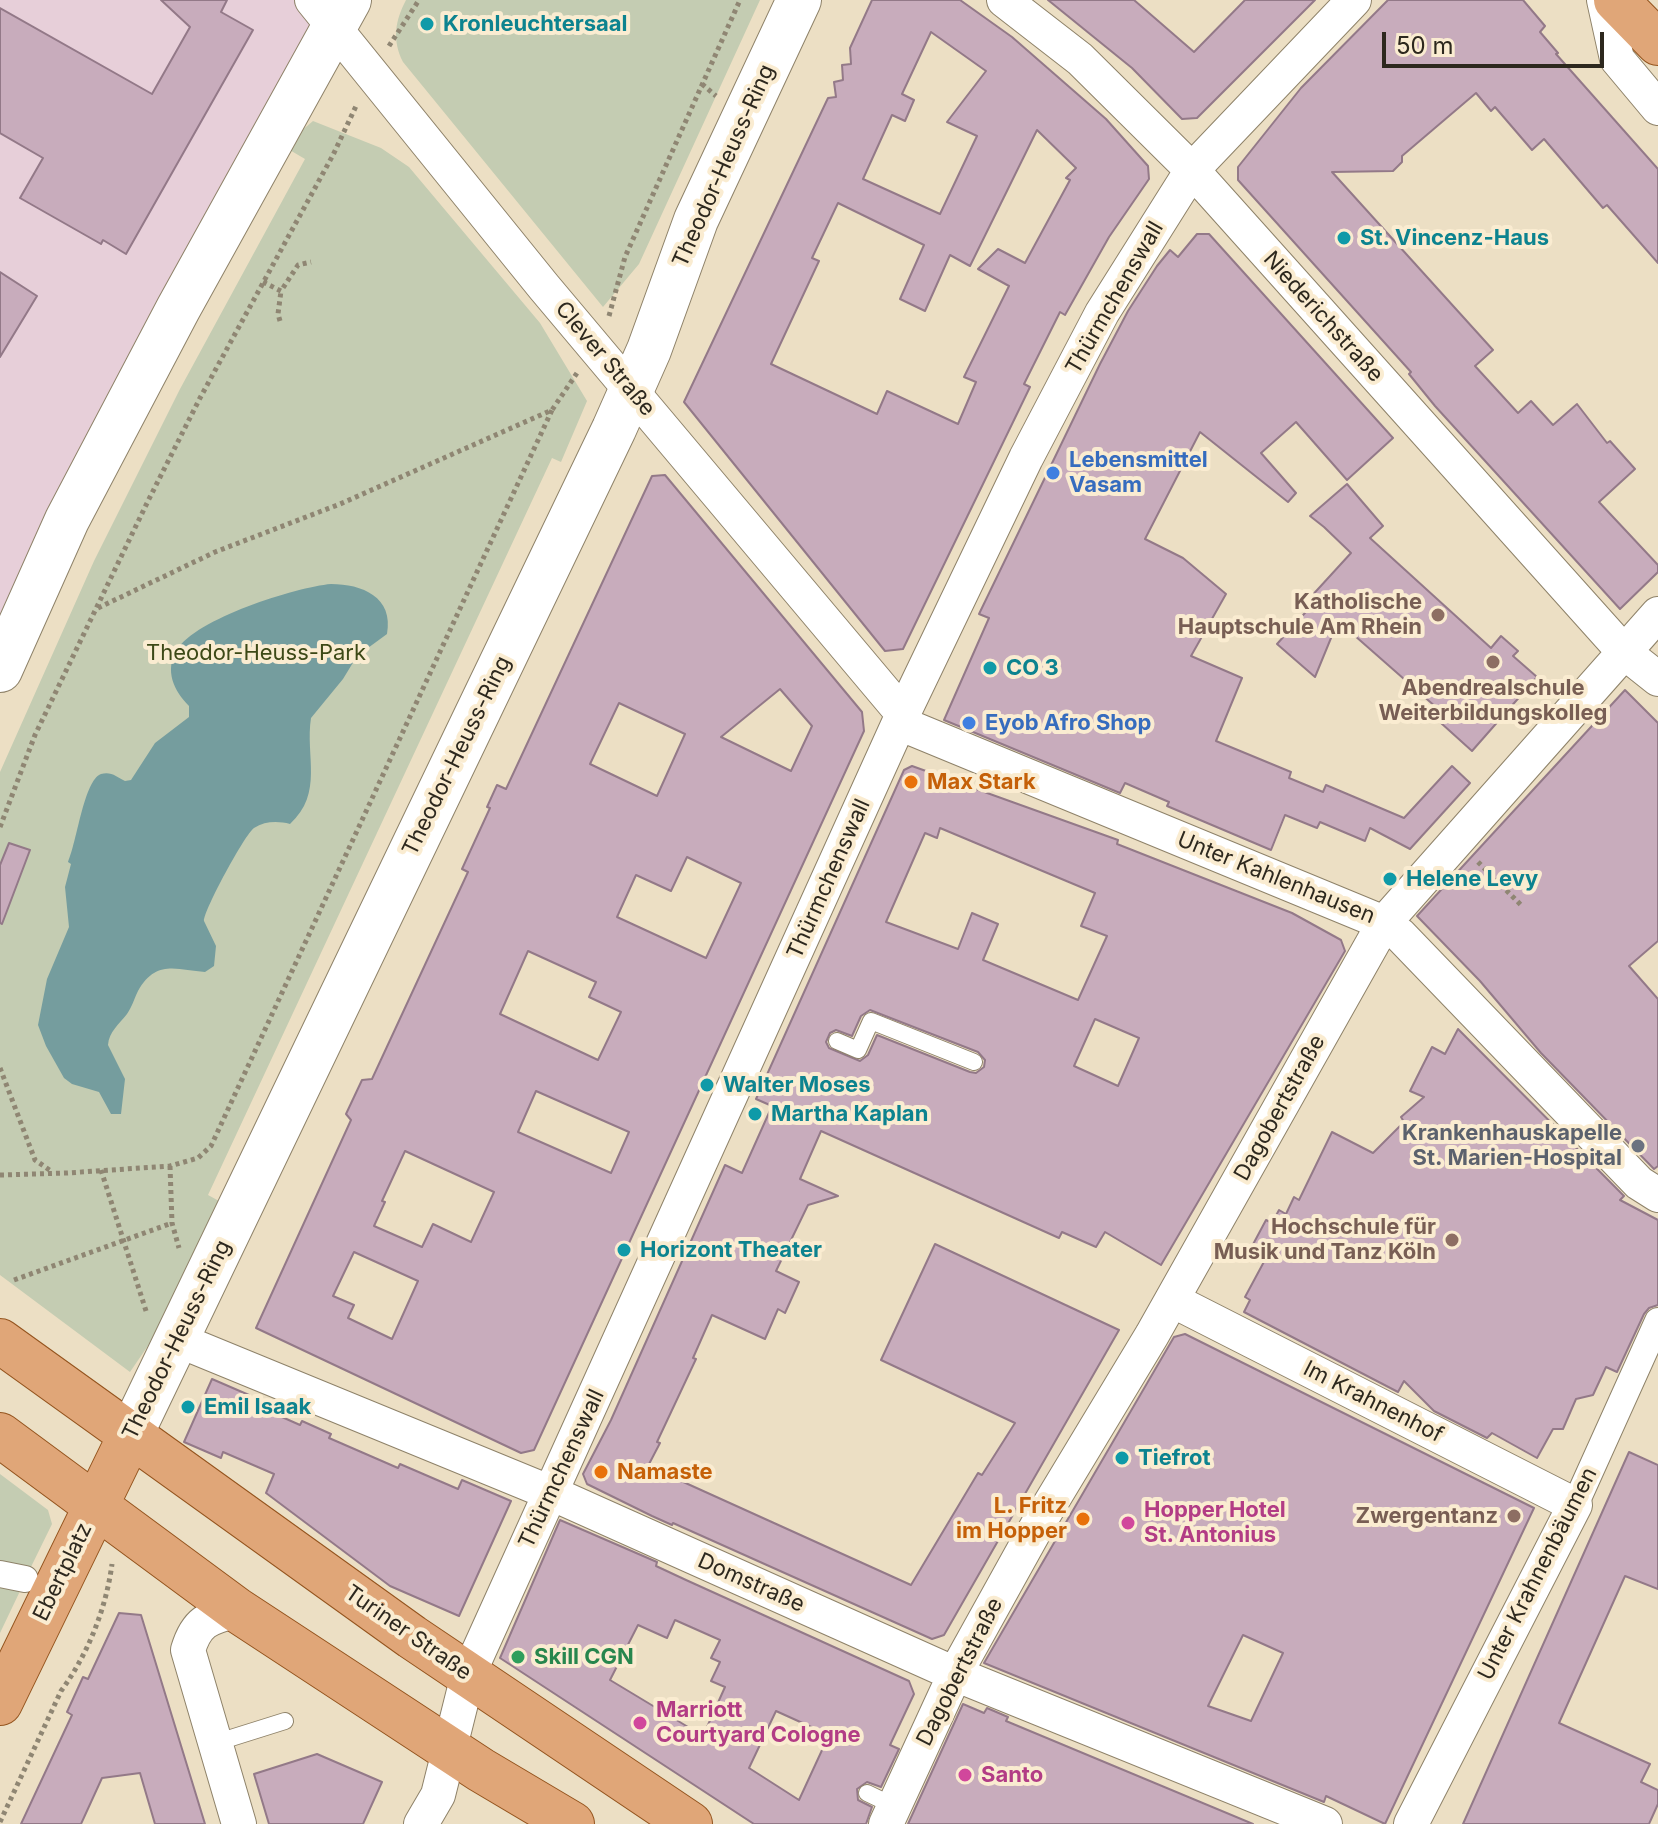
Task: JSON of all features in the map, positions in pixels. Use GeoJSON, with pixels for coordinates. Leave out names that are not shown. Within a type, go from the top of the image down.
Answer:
{"type":"FeatureCollection","features":[{"type":"Feature","properties":{"kind":"main road","name":"Theodor-Heuss-Ring"},"geometry":{"type":"LineString","coordinates":[[111,1515],[130,1436],[164,1331],[200,1294],[631,391],[696,220],[799,0]]}},
{"type":"Feature","properties":{"kind":"main road"},"geometry":{"type":"LineString","coordinates":[[1616,0],[1658,43]]}},
{"type":"Feature","properties":{"kind":"main road"},"geometry":{"type":"LineString","coordinates":[[0,670],[67,520],[331,9]]}},
{"type":"Feature","properties":{"kind":"main road"},"geometry":{"type":"LineString","coordinates":[[0,1341],[130,1436]]}},
{"type":"Feature","properties":{"kind":"main road","name":"Ebertplatz"},"geometry":{"type":"LineString","coordinates":[[0,1435],[111,1515],[0,1703]]}},
{"type":"Feature","properties":{"kind":"main road","name":"Turiner Straße"},"geometry":{"type":"LineString","coordinates":[[130,1436],[468,1675],[690,1824]]}},
{"type":"Feature","properties":{"kind":"main road"},"geometry":{"type":"LineString","coordinates":[[111,1515],[237,1610],[449,1749],[572,1824]]}},
{"type":"Feature","properties":{"kind":"street","name":"Niederichstraße"},"geometry":{"type":"LineString","coordinates":[[1004,0],[1080,59],[1192,170],[1624,652],[1658,679]]}},
{"type":"Feature","properties":{"kind":"street","name":"Thürmchenswall"},"geometry":{"type":"LineString","coordinates":[[421,1824],[438,1795],[468,1675],[774,1014],[901,718],[1026,458],[1102,313],[1192,170],[1354,0]]}},
{"type":"Feature","properties":{"kind":"street"},"geometry":{"type":"LineString","coordinates":[[1604,0],[1617,59],[1658,108]]}},
{"type":"Feature","properties":{"kind":"street","name":"Clever Straße"},"geometry":{"type":"LineString","coordinates":[[331,9],[370,74],[901,718]]}},
{"type":"Feature","properties":{"kind":"street","name":"Dagobertstraße"},"geometry":{"type":"LineString","coordinates":[[882,1808],[1041,1519],[1172,1300],[1384,923],[1658,614]]}},
{"type":"Feature","properties":{"kind":"street","name":"Unter Kahlenhausen"},"geometry":{"type":"LineString","coordinates":[[901,718],[1384,923],[1400,935],[1639,1183],[1658,1195]]}},
{"type":"Feature","properties":{"kind":"street","name":"Im Krahnenhof"},"geometry":{"type":"LineString","coordinates":[[1172,1300],[1378,1395],[1575,1505]]}},
{"type":"Feature","properties":{"kind":"street","name":"Unter Krahnenbäumen"},"geometry":{"type":"LineString","coordinates":[[1411,1824],[1575,1505],[1658,1321]]}},
{"type":"Feature","properties":{"kind":"street","name":"Domstraße"},"geometry":{"type":"LineString","coordinates":[[164,1331],[551,1493],[955,1674],[1325,1824]]}},
{"type":"Feature","properties":{"kind":"street"},"geometry":{"type":"LineString","coordinates":[[237,1610],[209,1618],[193,1632],[188,1650],[239,1824]]}},
{"type":"Feature","properties":{"kind":"lane"},"geometry":{"type":"LineString","coordinates":[[837,1041],[858,1050],[871,1021],[974,1062]]}},
{"type":"Feature","properties":{"kind":"lane"},"geometry":{"type":"LineString","coordinates":[[215,1743],[285,1721]]}},
{"type":"Feature","properties":{"kind":"path"},"geometry":{"type":"LineString","coordinates":[[0,827],[35,735],[148,501],[333,155],[370,74],[419,0]]}},
{"type":"Feature","properties":{"kind":"path"},"geometry":{"type":"LineString","coordinates":[[0,1175],[170,1166],[198,1158],[211,1146],[552,410],[594,347],[613,307],[625,257],[740,0]]}},
{"type":"Feature","properties":{"kind":"path"},"geometry":{"type":"LineString","coordinates":[[280,321],[281,291],[298,265],[311,262]]}},
{"type":"Feature","properties":{"kind":"path"},"geometry":{"type":"LineString","coordinates":[[263,282],[281,291]]}},
{"type":"Feature","properties":{"kind":"path"},"geometry":{"type":"LineString","coordinates":[[98,608],[215,552],[340,504],[552,410]]}},
{"type":"Feature","properties":{"kind":"path"},"geometry":{"type":"LineString","coordinates":[[1457,842],[1523,907]]}},
{"type":"Feature","properties":{"kind":"path"},"geometry":{"type":"LineString","coordinates":[[0,1068],[35,1160],[48,1170],[67,1173]]}},
{"type":"Feature","properties":{"kind":"path"},"geometry":{"type":"LineString","coordinates":[[170,1166],[172,1223],[188,1281],[200,1294]]}},
{"type":"Feature","properties":{"kind":"path"},"geometry":{"type":"LineString","coordinates":[[101,1170],[124,1241],[164,1331]]}},
{"type":"Feature","properties":{"kind":"path"},"geometry":{"type":"LineString","coordinates":[[14,1280],[172,1223]]}},
{"type":"Feature","properties":{"kind":"path"},"geometry":{"type":"LineString","coordinates":[[0,1822],[61,1691],[72,1676],[95,1628],[106,1599],[113,1557],[111,1515]]}},
{"type":"Feature","properties":{"kind":"shaded area"},"geometry":{"type":"Polygon","coordinates":[[[0,0],[327,0],[0,660],[0,0]]]}},
{"type":"Feature","properties":{"kind":"green space"},"geometry":{"type":"Polygon","coordinates":[[[406,0],[760,0],[639,264],[603,307],[403,62],[396,31],[406,0]]]}},
{"type":"Feature","properties":{"kind":"green space","name":"Theodor-Heuss-Park"},"geometry":{"type":"Polygon","coordinates":[[[313,121],[381,148],[409,167],[540,323],[587,401],[561,462],[552,458],[208,1195],[219,1201],[154,1337],[130,1372],[0,1275],[0,772],[94,561],[180,389],[305,159],[288,149],[313,121]]]}},
{"type":"Feature","properties":{"kind":"green space"},"geometry":{"type":"Polygon","coordinates":[[[0,1474],[48,1510],[52,1524],[29,1571],[0,1565],[0,1474]]]}},
{"type":"Feature","properties":{"kind":"green space"},"geometry":{"type":"Polygon","coordinates":[[[0,1586],[21,1589],[0,1633],[0,1586]]]}},
{"type":"Feature","properties":{"kind":"water"},"geometry":{"type":"Polygon","coordinates":[[[331,584],[364,590],[381,602],[388,621],[387,634],[357,656],[343,679],[311,718],[310,787],[300,812],[290,824],[272,822],[254,828],[226,873],[204,921],[216,946],[214,966],[205,972],[168,969],[152,974],[112,1032],[108,1045],[125,1079],[121,1114],[111,1114],[99,1092],[72,1084],[64,1078],[38,1025],[47,979],[69,927],[65,887],[71,864],[68,862],[85,799],[101,774],[131,780],[155,743],[189,717],[189,706],[175,687],[171,673],[173,658],[187,638],[248,606],[295,591],[331,584]]]}},
{"type":"Feature","properties":{"kind":"building"},"geometry":{"type":"Polygon","coordinates":[[[161,0],[227,0],[221,12],[253,30],[126,254],[103,240],[101,244],[20,198],[43,158],[0,133],[0,8],[152,94],[190,27],[161,0]]]}},
{"type":"Feature","properties":{"kind":"building"},"geometry":{"type":"Polygon","coordinates":[[[872,0],[960,0],[1012,37],[1106,119],[1148,166],[1149,179],[1109,237],[1065,315],[1060,312],[1024,384],[1030,387],[903,649],[885,651],[684,402],[828,98],[836,97],[834,82],[843,80],[842,65],[851,64],[850,48],[872,0]],[[931,32],[902,94],[914,100],[905,121],[892,115],[863,179],[940,214],[977,136],[947,122],[986,71],[931,32]],[[1037,130],[970,266],[950,255],[925,311],[900,299],[924,245],[838,203],[812,258],[819,261],[771,364],[877,414],[887,391],[958,424],[976,382],[964,377],[1009,286],[978,269],[998,249],[1025,263],[1070,180],[1066,178],[1076,168],[1037,130]]]}},
{"type":"Feature","properties":{"kind":"building"},"geometry":{"type":"Polygon","coordinates":[[[1048,0],[1134,0],[1194,52],[1245,0],[1315,0],[1197,118],[1182,119],[1132,68],[1048,0]]]}},
{"type":"Feature","properties":{"kind":"building"},"geometry":{"type":"Polygon","coordinates":[[[1388,0],[1523,0],[1545,26],[1540,32],[1556,54],[1658,169],[1658,263],[1607,205],[1603,208],[1544,139],[1532,150],[1495,107],[1491,111],[1476,93],[1402,156],[1402,162],[1393,171],[1332,172],[1493,350],[1475,366],[1518,413],[1531,401],[1553,425],[1577,404],[1607,443],[1610,441],[1635,469],[1599,502],[1658,565],[1658,572],[1620,609],[1435,406],[1409,374],[1411,372],[1238,180],[1238,167],[1301,88],[1388,0]]]}},
{"type":"Feature","properties":{"kind":"building"},"geometry":{"type":"Polygon","coordinates":[[[1197,234],[1209,234],[1393,438],[1347,480],[1296,422],[1261,453],[1296,493],[1288,502],[1200,432],[1145,539],[1183,558],[1226,594],[1191,656],[1242,678],[1216,741],[1291,772],[1289,778],[1323,792],[1326,785],[1404,818],[1452,766],[1470,783],[1410,849],[1370,828],[1365,841],[1320,822],[1317,828],[1285,815],[1271,850],[1167,806],[1169,802],[1125,783],[1120,793],[944,720],[989,618],[979,614],[1100,364],[1128,311],[1157,266],[1170,250],[1178,257],[1197,234]]]}},
{"type":"Feature","properties":{"kind":"building"},"geometry":{"type":"Polygon","coordinates":[[[0,272],[37,296],[0,357],[0,272]]]}},
{"type":"Feature","properties":{"kind":"building"},"geometry":{"type":"Polygon","coordinates":[[[665,475],[862,712],[864,731],[534,1450],[521,1453],[256,1328],[351,1120],[346,1114],[362,1080],[372,1079],[468,872],[462,869],[497,785],[506,789],[652,476],[665,475]],[[780,689],[721,737],[791,771],[812,726],[780,689]],[[619,703],[590,764],[657,796],[685,734],[619,703]],[[687,857],[671,891],[636,875],[617,917],[706,958],[741,883],[687,857]],[[528,951],[500,1014],[598,1060],[621,1012],[589,997],[596,982],[528,951]],[[536,1091],[518,1132],[611,1173],[629,1132],[536,1091]],[[405,1151],[382,1201],[385,1202],[374,1226],[422,1247],[433,1224],[471,1242],[494,1192],[405,1151]],[[354,1252],[333,1296],[354,1305],[348,1318],[392,1339],[418,1281],[354,1252]]]}},
{"type":"Feature","properties":{"kind":"building"},"geometry":{"type":"Polygon","coordinates":[[[1347,484],[1383,526],[1370,538],[1491,648],[1501,636],[1518,651],[1513,656],[1537,677],[1472,751],[1431,714],[1437,708],[1338,621],[1315,677],[1277,644],[1313,604],[1308,600],[1351,553],[1310,516],[1347,484]]]}},
{"type":"Feature","properties":{"kind":"building"},"geometry":{"type":"Polygon","coordinates":[[[1625,690],[1658,723],[1658,941],[1629,966],[1658,999],[1658,1166],[1654,1169],[1541,1053],[1480,981],[1417,916],[1625,690]]]}},
{"type":"Feature","properties":{"kind":"building"},"geometry":{"type":"Polygon","coordinates":[[[912,766],[1118,840],[1117,844],[1292,913],[1341,940],[1345,951],[1161,1265],[1105,1232],[1096,1247],[1062,1232],[1059,1238],[821,1131],[800,1179],[838,1196],[808,1205],[776,1271],[799,1282],[785,1313],[778,1309],[765,1339],[712,1315],[693,1358],[696,1359],[648,1466],[911,1585],[978,1473],[982,1475],[1015,1423],[881,1360],[935,1244],[1119,1330],[944,1635],[932,1639],[652,1516],[587,1484],[583,1474],[611,1420],[725,1165],[742,1173],[772,1106],[756,1099],[904,770],[912,766]],[[940,828],[937,838],[925,833],[886,922],[958,949],[972,913],[998,924],[983,960],[1078,1000],[1107,936],[1081,926],[1095,893],[940,828]],[[870,1010],[861,1016],[852,1036],[836,1030],[830,1033],[826,1042],[829,1048],[860,1061],[868,1055],[877,1035],[970,1072],[976,1073],[984,1067],[985,1060],[978,1052],[870,1010]],[[1095,1019],[1074,1066],[1118,1086],[1139,1038],[1095,1019]]]}},
{"type":"Feature","properties":{"kind":"building"},"geometry":{"type":"Polygon","coordinates":[[[9,843],[30,850],[2,924],[0,865],[9,843]]]}},
{"type":"Feature","properties":{"kind":"building","name":"Hochschule für Musik und Tanz Köln"},"geometry":{"type":"Polygon","coordinates":[[[1458,1029],[1624,1196],[1620,1200],[1658,1220],[1658,1305],[1644,1314],[1617,1372],[1606,1367],[1593,1395],[1576,1399],[1563,1429],[1553,1429],[1537,1458],[1492,1433],[1487,1438],[1434,1411],[1404,1381],[1398,1392],[1244,1312],[1250,1300],[1245,1297],[1266,1258],[1250,1250],[1266,1220],[1272,1223],[1279,1210],[1286,1214],[1294,1197],[1299,1200],[1332,1132],[1373,1153],[1404,1122],[1401,1117],[1424,1097],[1410,1091],[1432,1047],[1445,1054],[1458,1029]]]}},
{"type":"Feature","properties":{"kind":"building"},"geometry":{"type":"Polygon","coordinates":[[[1185,1334],[1534,1508],[1385,1824],[1326,1796],[1324,1802],[984,1663],[1174,1337],[1185,1334]],[[1243,1635],[1208,1706],[1251,1721],[1283,1653],[1243,1635]]]}},
{"type":"Feature","properties":{"kind":"building"},"geometry":{"type":"Polygon","coordinates":[[[212,1379],[249,1395],[246,1401],[300,1425],[302,1421],[331,1434],[329,1438],[398,1468],[400,1464],[458,1489],[462,1480],[511,1501],[459,1616],[390,1586],[266,1493],[274,1474],[223,1452],[221,1458],[184,1442],[212,1379]]]}},
{"type":"Feature","properties":{"kind":"building"},"geometry":{"type":"Polygon","coordinates":[[[1629,1452],[1658,1465],[1658,1589],[1625,1576],[1559,1723],[1650,1764],[1641,1782],[1658,1790],[1658,1804],[1649,1824],[1463,1824],[1629,1452]]]}},
{"type":"Feature","properties":{"kind":"building"},"geometry":{"type":"Polygon","coordinates":[[[560,1520],[657,1562],[656,1566],[909,1681],[914,1694],[890,1745],[899,1749],[881,1787],[867,1782],[857,1789],[858,1800],[872,1807],[866,1824],[754,1824],[500,1658],[560,1520]],[[675,1620],[667,1638],[638,1625],[610,1680],[703,1736],[725,1687],[711,1681],[720,1662],[711,1658],[720,1640],[675,1620]],[[776,1711],[749,1768],[799,1800],[829,1735],[776,1711]]]}},
{"type":"Feature","properties":{"kind":"building"},"geometry":{"type":"Polygon","coordinates":[[[119,1613],[141,1615],[205,1824],[155,1824],[140,1773],[102,1778],[81,1824],[21,1824],[72,1715],[67,1712],[83,1677],[88,1679],[119,1613]]]}},
{"type":"Feature","properties":{"kind":"building"},"geometry":{"type":"Polygon","coordinates":[[[963,1704],[984,1713],[987,1708],[1008,1717],[1006,1721],[1253,1824],[908,1824],[963,1704]]]}},
{"type":"Feature","properties":{"kind":"building"},"geometry":{"type":"Polygon","coordinates":[[[317,1754],[382,1782],[363,1824],[269,1824],[254,1774],[317,1754]]]}},
{"type":"Feature","properties":{"kind":"place","name":"Kronleuchtersaal"},"geometry":{"type":"Point","coordinates":[427,24]}},
{"type":"Feature","properties":{"kind":"place","name":"St. Vincenz-Haus"},"geometry":{"type":"Point","coordinates":[1344,238]}},
{"type":"Feature","properties":{"kind":"place","name":"Lebensmittel Vasam"},"geometry":{"type":"Point","coordinates":[1053,473]}},
{"type":"Feature","properties":{"kind":"place","name":"Katholische Hauptschule Am Rhein"},"geometry":{"type":"Point","coordinates":[1438,615]}},
{"type":"Feature","properties":{"kind":"place","name":"Abendrealschule Weiterbildungskolleg"},"geometry":{"type":"Point","coordinates":[1493,662]}},
{"type":"Feature","properties":{"kind":"place","name":"CO 3"},"geometry":{"type":"Point","coordinates":[990,668]}},
{"type":"Feature","properties":{"kind":"place","name":"Eyob Afro Shop"},"geometry":{"type":"Point","coordinates":[969,723]}},
{"type":"Feature","properties":{"kind":"place","name":"Max Stark"},"geometry":{"type":"Point","coordinates":[911,782]}},
{"type":"Feature","properties":{"kind":"place","name":"Helene Levy"},"geometry":{"type":"Point","coordinates":[1390,879]}},
{"type":"Feature","properties":{"kind":"place","name":"Walter Moses"},"geometry":{"type":"Point","coordinates":[707,1085]}},
{"type":"Feature","properties":{"kind":"place","name":"Martha Kaplan"},"geometry":{"type":"Point","coordinates":[755,1114]}},
{"type":"Feature","properties":{"kind":"place","name":"Krankenhauskapelle St. Marien-Hospital"},"geometry":{"type":"Point","coordinates":[1638,1146]}},
{"type":"Feature","properties":{"kind":"place","name":"Hochschule für Musik und Tanz Köln"},"geometry":{"type":"Point","coordinates":[1452,1240]}},
{"type":"Feature","properties":{"kind":"place","name":"Horizont Theater"},"geometry":{"type":"Point","coordinates":[624,1250]}},
{"type":"Feature","properties":{"kind":"place","name":"Emil Isaak"},"geometry":{"type":"Point","coordinates":[188,1407]}},
{"type":"Feature","properties":{"kind":"place","name":"Tiefrot"},"geometry":{"type":"Point","coordinates":[1122,1458]}},
{"type":"Feature","properties":{"kind":"place","name":"Namaste"},"geometry":{"type":"Point","coordinates":[601,1472]}},
{"type":"Feature","properties":{"kind":"place","name":"Zwergentanz"},"geometry":{"type":"Point","coordinates":[1514,1516]}},
{"type":"Feature","properties":{"kind":"place","name":"L. Fritz im Hopper"},"geometry":{"type":"Point","coordinates":[1083,1519]}},
{"type":"Feature","properties":{"kind":"place","name":"Hopper Hotel St. Antonius"},"geometry":{"type":"Point","coordinates":[1128,1523]}},
{"type":"Feature","properties":{"kind":"place","name":"Skill CGN"},"geometry":{"type":"Point","coordinates":[518,1657]}},
{"type":"Feature","properties":{"kind":"place","name":"Marriott Courtyard Cologne"},"geometry":{"type":"Point","coordinates":[640,1723]}},
{"type":"Feature","properties":{"kind":"place","name":"Santo"},"geometry":{"type":"Point","coordinates":[965,1775]}}]}
